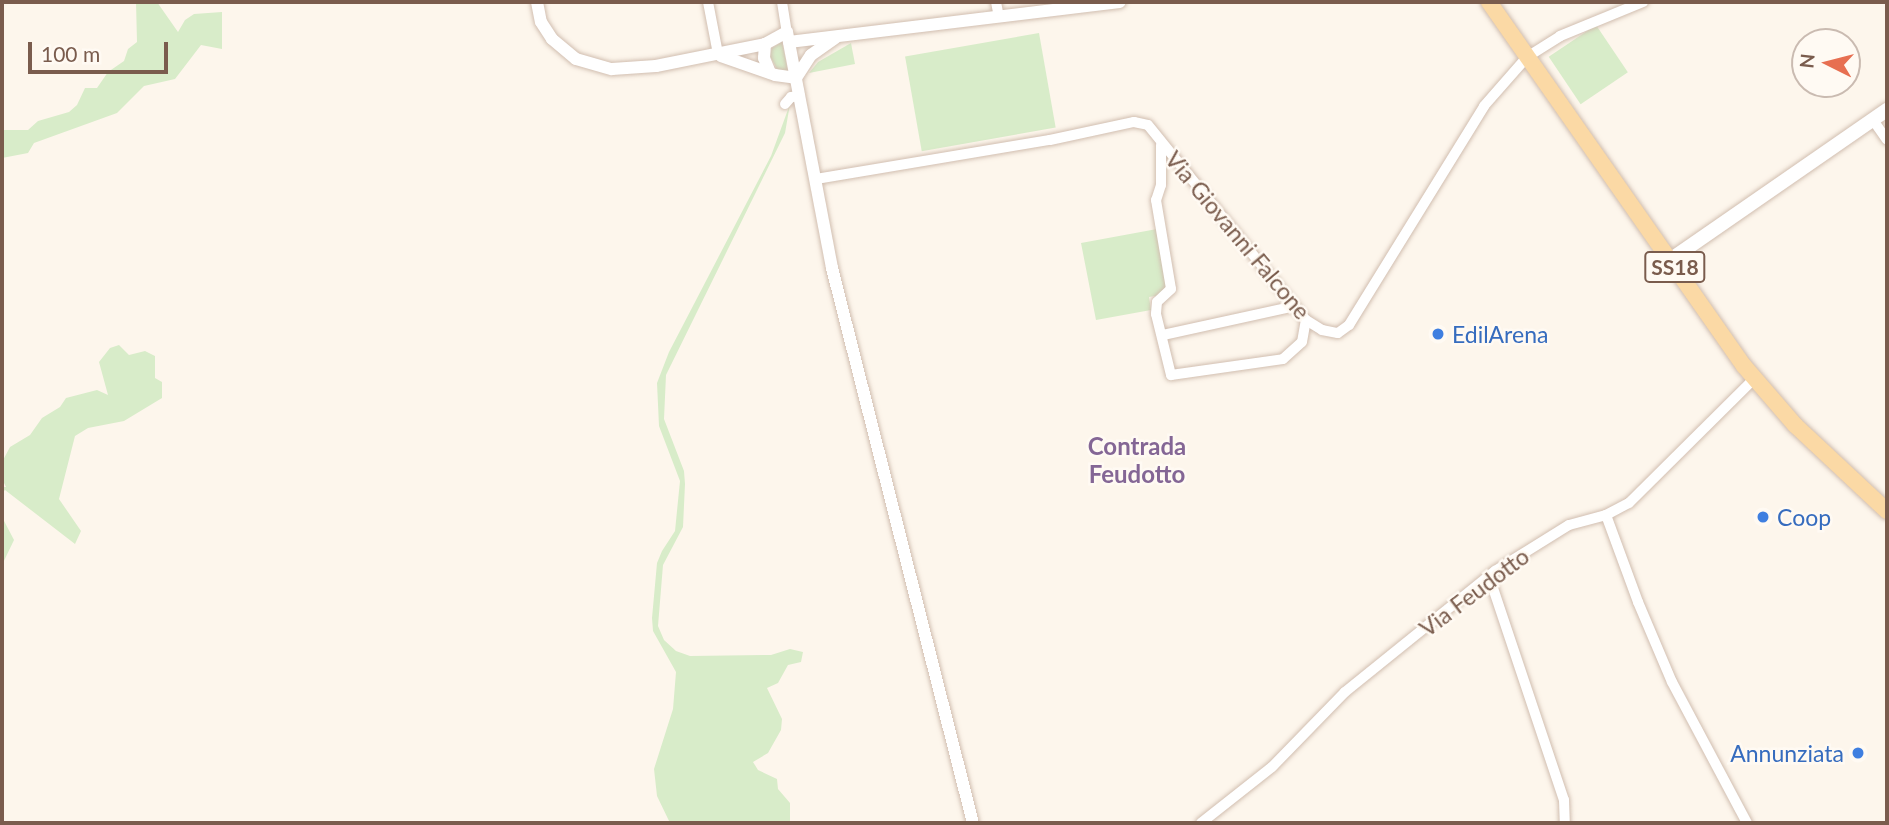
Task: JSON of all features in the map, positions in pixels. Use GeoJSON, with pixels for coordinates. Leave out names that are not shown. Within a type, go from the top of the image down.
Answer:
{"type":"FeatureCollection","features":[{"type":"Feature","properties":{"kind":"main road","name":"SS18"},"geometry":{"type":"LineString","coordinates":[[1489,2],[1755,379],[1795,425],[1887,511]]}},
{"type":"Feature","properties":{"kind":"main road"},"geometry":{"type":"LineString","coordinates":[[1670,260],[1887,110]]}},
{"type":"Feature","properties":{"kind":"street"},"geometry":{"type":"LineString","coordinates":[[537,2],[541,22],[552,39],[576,59],[612,69],[718,54],[765,44],[1118,2]]}},
{"type":"Feature","properties":{"kind":"street"},"geometry":{"type":"LineString","coordinates":[[708,2],[718,54]]}},
{"type":"Feature","properties":{"kind":"street"},"geometry":{"type":"LineString","coordinates":[[782,2],[832,268],[973,823]]}},
{"type":"Feature","properties":{"kind":"street"},"geometry":{"type":"LineString","coordinates":[[996,2],[999,17]]}},
{"type":"Feature","properties":{"kind":"street"},"geometry":{"type":"LineString","coordinates":[[1527,57],[1560,36],[1643,2]]}},
{"type":"Feature","properties":{"kind":"street"},"geometry":{"type":"LineString","coordinates":[[796,78],[811,55],[830,38]]}},
{"type":"Feature","properties":{"kind":"street"},"geometry":{"type":"LineString","coordinates":[[765,44],[764,58],[769,73]]}},
{"type":"Feature","properties":{"kind":"street"},"geometry":{"type":"LineString","coordinates":[[718,54],[769,73],[796,78]]}},
{"type":"Feature","properties":{"kind":"street","name":"Via Giovanni Falcone"},"geometry":{"type":"LineString","coordinates":[[816,179],[1050,140],[1134,122],[1148,125],[1161,145],[1306,320],[1322,330],[1338,333],[1349,325],[1483,106],[1527,57]]}},
{"type":"Feature","properties":{"kind":"street"},"geometry":{"type":"LineString","coordinates":[[785,104],[791,97],[800,96]]}},
{"type":"Feature","properties":{"kind":"street"},"geometry":{"type":"LineString","coordinates":[[1873,120],[1887,140]]}},
{"type":"Feature","properties":{"kind":"street"},"geometry":{"type":"LineString","coordinates":[[1161,145],[1161,185],[1156,200],[1171,289],[1157,302],[1156,314],[1171,375],[1283,359],[1302,342],[1306,320]]}},
{"type":"Feature","properties":{"kind":"street"},"geometry":{"type":"LineString","coordinates":[[1163,335],[1295,306]]}},
{"type":"Feature","properties":{"kind":"street","name":"Via Feudotto"},"geometry":{"type":"LineString","coordinates":[[1201,823],[1272,767],[1345,692],[1489,576],[1569,525],[1606,515],[1629,503],[1755,379]]}},
{"type":"Feature","properties":{"kind":"street"},"geometry":{"type":"LineString","coordinates":[[1606,515],[1672,682],[1747,823]]}},
{"type":"Feature","properties":{"kind":"street"},"geometry":{"type":"LineString","coordinates":[[1489,576],[1564,800],[1564,823]]}},
{"type":"Feature","properties":{"kind":"green space"},"geometry":{"type":"Polygon","coordinates":[[[136,2],[157,2],[178,32],[185,20],[194,14],[222,12],[222,49],[201,45],[175,79],[144,86],[117,113],[34,143],[28,153],[2,158],[2,130],[28,130],[38,121],[69,112],[77,105],[85,88],[97,88],[108,72],[124,61],[128,49],[137,42],[136,2]]]}},
{"type":"Feature","properties":{"kind":"green space"},"geometry":{"type":"Polygon","coordinates":[[[1596,25],[1628,72],[1581,104],[1549,57],[1596,25]]]}},
{"type":"Feature","properties":{"kind":"green space"},"geometry":{"type":"Polygon","coordinates":[[[1039,33],[1056,128],[922,151],[905,57],[1039,33]]]}},
{"type":"Feature","properties":{"kind":"green space"},"geometry":{"type":"Polygon","coordinates":[[[782,42],[788,71],[778,71],[770,56],[772,48],[782,42]]]}},
{"type":"Feature","properties":{"kind":"green space"},"geometry":{"type":"Polygon","coordinates":[[[851,43],[855,64],[809,73],[818,62],[851,43]]]}},
{"type":"Feature","properties":{"kind":"green space"},"geometry":{"type":"Polygon","coordinates":[[[790,104],[785,133],[666,375],[664,419],[684,471],[685,484],[683,527],[663,565],[658,626],[664,640],[676,651],[690,656],[771,655],[790,649],[803,652],[801,662],[788,665],[778,683],[767,688],[782,719],[781,730],[768,753],[753,762],[758,770],[777,779],[778,789],[790,803],[790,822],[670,823],[657,796],[654,769],[673,709],[676,672],[653,631],[652,618],[657,563],[675,531],[680,481],[659,426],[657,383],[669,352],[771,156],[790,104]]]}},
{"type":"Feature","properties":{"kind":"green space"},"geometry":{"type":"Polygon","coordinates":[[[1157,229],[1167,289],[1161,295],[1149,297],[1151,310],[1096,320],[1081,243],[1157,229]]]}},
{"type":"Feature","properties":{"kind":"green space"},"geometry":{"type":"Polygon","coordinates":[[[119,345],[129,355],[145,351],[155,356],[155,378],[162,382],[162,398],[124,421],[88,428],[75,436],[59,499],[81,531],[75,544],[5,490],[2,493],[2,487],[6,487],[2,479],[2,462],[10,447],[30,435],[42,418],[60,407],[66,398],[97,390],[108,395],[99,362],[110,348],[119,345]]]}},
{"type":"Feature","properties":{"kind":"green space"},"geometry":{"type":"Polygon","coordinates":[[[2,517],[14,540],[2,565],[2,517]]]}},
{"type":"Feature","properties":{"kind":"place","name":"EdilArena"},"geometry":{"type":"Point","coordinates":[1438,334]}},
{"type":"Feature","properties":{"kind":"place","name":"Coop"},"geometry":{"type":"Point","coordinates":[1763,517]}},
{"type":"Feature","properties":{"kind":"place","name":"Annunziata"},"geometry":{"type":"Point","coordinates":[1858,753]}},
{"type":"Feature","properties":{"kind":"district","name":"Contrada Feudotto"},"geometry":{"type":"Point","coordinates":[1137,460]}}]}
